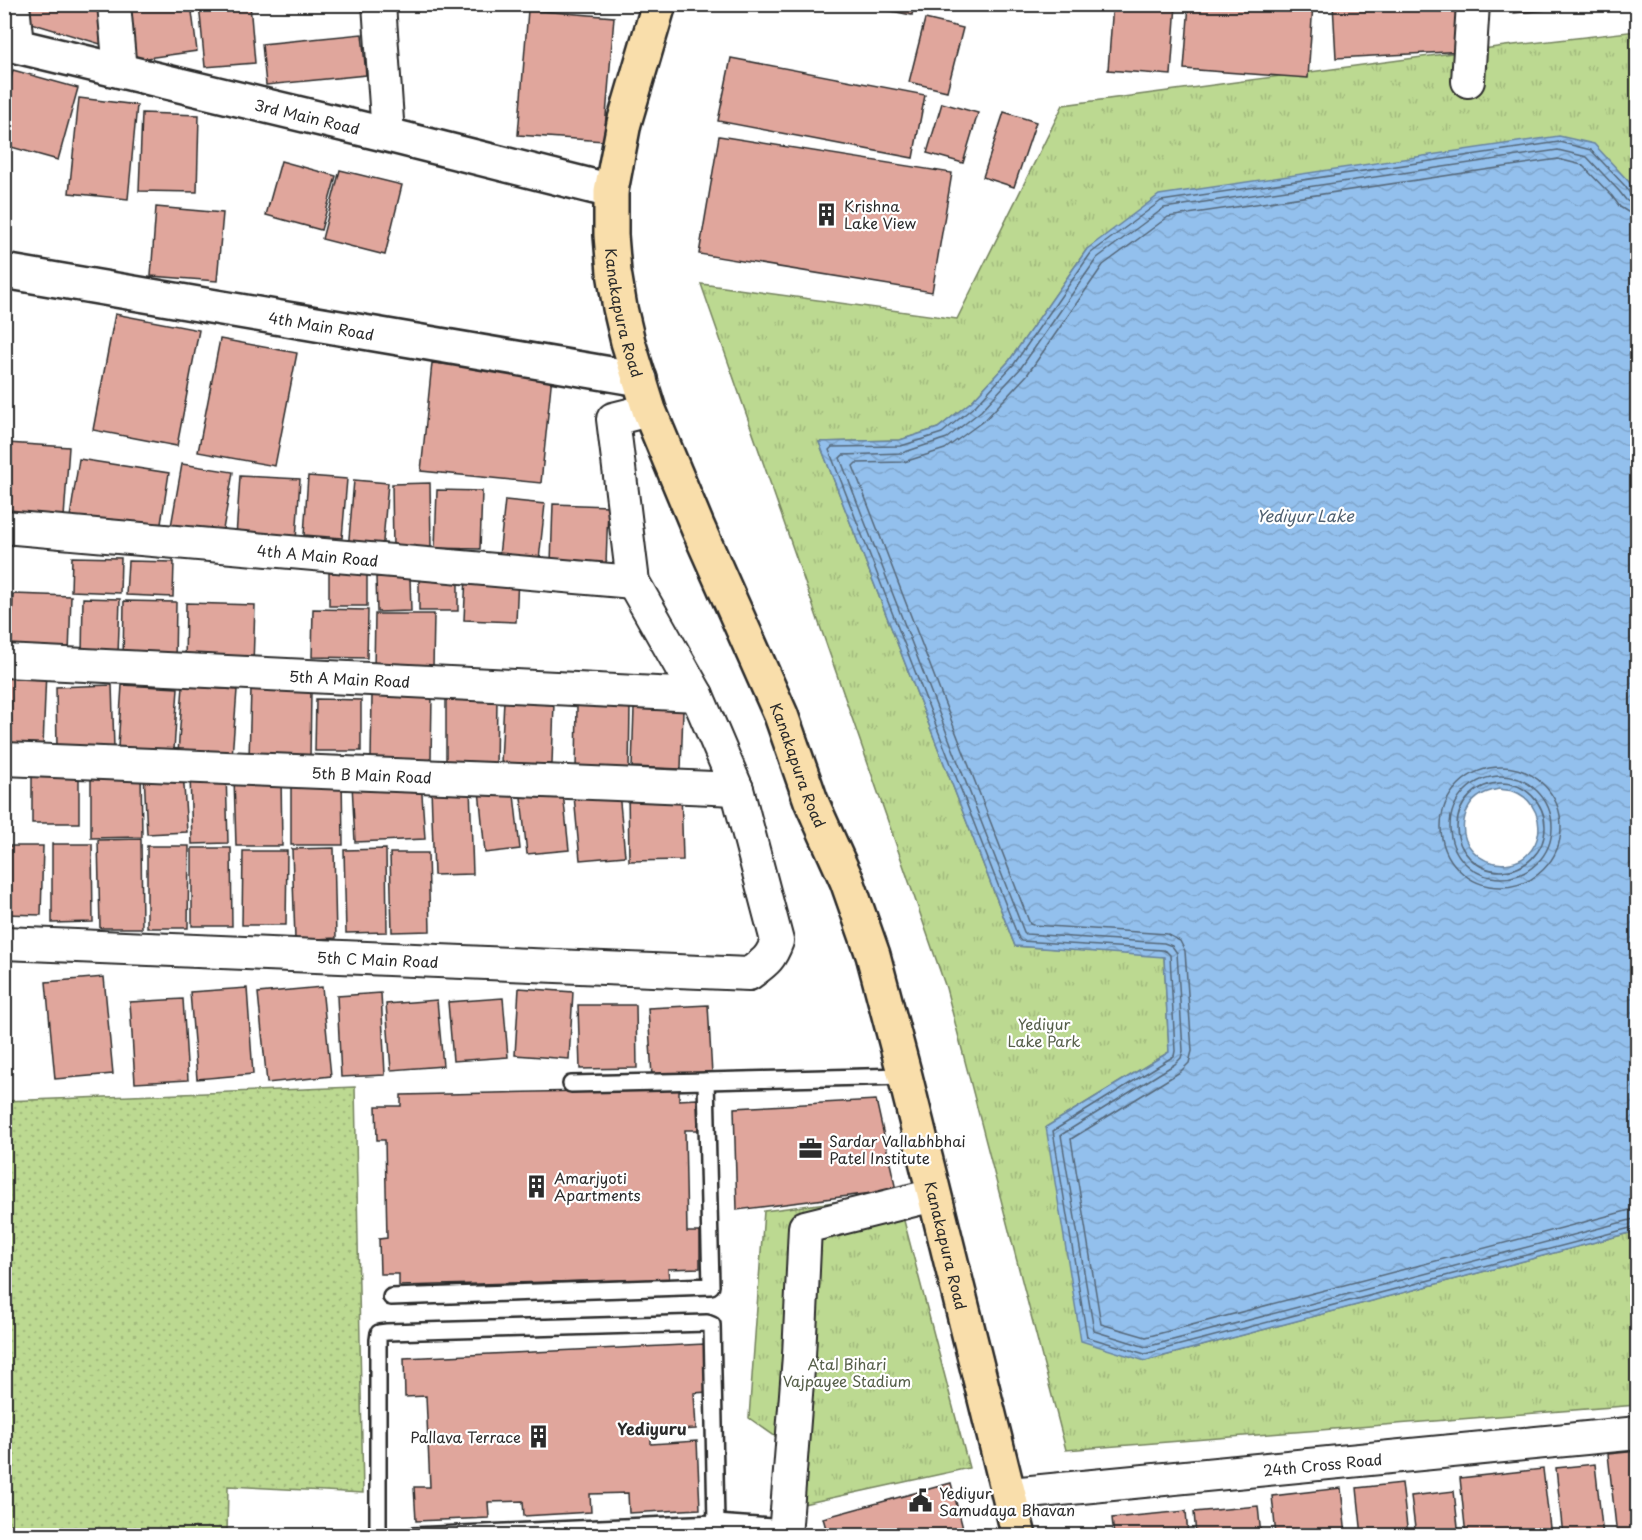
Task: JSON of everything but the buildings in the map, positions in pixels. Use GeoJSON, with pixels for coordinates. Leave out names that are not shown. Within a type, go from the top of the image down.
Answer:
{"type":"FeatureCollection","features":[{"type":"Feature","properties":{"kind":"main road","name":"Kanakapura Road"},"geometry":{"type":"LineString","coordinates":[[659,4],[624,123],[611,191],[611,235],[620,308],[649,410],[698,528],[782,715],[811,801],[847,881],[873,955],[1019,1536]]}},
{"type":"Feature","properties":{"kind":"street"},"geometry":{"type":"LineString","coordinates":[[11,45],[13,4]]}},
{"type":"Feature","properties":{"kind":"street"},"geometry":{"type":"LineString","coordinates":[[114,4],[120,71]]}},
{"type":"Feature","properties":{"kind":"street"},"geometry":{"type":"LineString","coordinates":[[379,4],[388,135]]}},
{"type":"Feature","properties":{"kind":"street"},"geometry":{"type":"LineString","coordinates":[[1468,81],[1473,4]]}},
{"type":"Feature","properties":{"kind":"street","name":"3rd Main Road"},"geometry":{"type":"LineString","coordinates":[[11,45],[611,191]]}},
{"type":"Feature","properties":{"kind":"street","name":"4th Main Road"},"geometry":{"type":"LineString","coordinates":[[4,271],[640,379]]}},
{"type":"Feature","properties":{"kind":"street"},"geometry":{"type":"LineString","coordinates":[[649,410],[612,419],[633,582],[697,695],[737,789]]}},
{"type":"Feature","properties":{"kind":"street","name":"4th A Main Road"},"geometry":{"type":"LineString","coordinates":[[4,527],[633,582]]}},
{"type":"Feature","properties":{"kind":"street","name":"5th A Main Road"},"geometry":{"type":"LineString","coordinates":[[4,661],[697,695]]}},
{"type":"Feature","properties":{"kind":"street","name":"5th B Main Road"},"geometry":{"type":"LineString","coordinates":[[4,759],[737,789]]}},
{"type":"Feature","properties":{"kind":"street","name":"5th C Main Road"},"geometry":{"type":"LineString","coordinates":[[4,943],[749,974],[767,961],[777,940],[737,789]]}},
{"type":"Feature","properties":{"kind":"street"},"geometry":{"type":"LineString","coordinates":[[785,1532],[799,1356],[805,1227],[934,1195]]}},
{"type":"Feature","properties":{"kind":"street","name":"24th Cross Road"},"geometry":{"type":"LineString","coordinates":[[1009,1494],[1638,1433]]}},
{"type":"Feature","properties":{"kind":"lane"},"geometry":{"type":"LineString","coordinates":[[571,1084],[905,1076]]}},
{"type":"Feature","properties":{"kind":"lane"},"geometry":{"type":"LineString","coordinates":[[391,1297],[711,1286],[706,1081]]}},
{"type":"Feature","properties":{"kind":"lane"},"geometry":{"type":"LineString","coordinates":[[378,1536],[378,1340],[379,1333],[387,1332],[712,1324],[716,1523]]}},
{"type":"Feature","properties":{"kind":"lane"},"geometry":{"type":"LineString","coordinates":[[413,1536],[716,1523],[785,1532]]}},
{"type":"Feature","properties":{"kind":"green space","name":"Yediyur Lake Park"},"geometry":{"type":"Polygon","coordinates":[[[1637,31],[1637,195],[1630,183],[1087,249],[1009,361],[972,401],[938,428],[900,440],[819,442],[1015,946],[1164,956],[1169,1052],[1046,1127],[1145,1361],[1637,1231],[1637,1405],[1066,1450],[946,988],[701,284],[957,319],[1063,105],[1505,46],[1637,31]]]}},
{"type":"Feature","properties":{"kind":"green space"},"geometry":{"type":"Polygon","coordinates":[[[355,1087],[363,1493],[228,1486],[227,1535],[5,1535],[5,1101],[355,1087]]]}},
{"type":"Feature","properties":{"kind":"green space","name":"Atal Bihari Vajpayee Stadium"},"geometry":{"type":"Polygon","coordinates":[[[897,1194],[969,1468],[794,1506],[793,1449],[749,1418],[764,1211],[897,1194]]]}},
{"type":"Feature","properties":{"kind":"water","name":"Yediyur Lake"},"geometry":{"type":"Polygon","coordinates":[[[1559,136],[1594,144],[1630,183],[1637,195],[1637,1231],[1145,1361],[1081,1341],[1046,1127],[1169,1052],[1164,957],[1015,946],[819,442],[900,440],[938,428],[972,401],[1009,361],[1087,249],[1159,195],[1559,136]],[[1499,789],[1485,793],[1471,804],[1464,819],[1464,827],[1468,844],[1473,851],[1489,861],[1506,864],[1523,858],[1530,852],[1538,836],[1539,828],[1536,812],[1527,799],[1513,791],[1499,789]]]}},
{"type":"Feature","properties":{"kind":"place","name":"Krishna Lake View"},"geometry":{"type":"Point","coordinates":[826,214]}},
{"type":"Feature","properties":{"kind":"place","name":"Sardar Vallabhbhai Patel Institute"},"geometry":{"type":"Point","coordinates":[811,1149]}},
{"type":"Feature","properties":{"kind":"place","name":"Amarjyoti Apartments"},"geometry":{"type":"Point","coordinates":[536,1186]}},
{"type":"Feature","properties":{"kind":"place","name":"Pallava Terrace"},"geometry":{"type":"Point","coordinates":[539,1436]}},
{"type":"Feature","properties":{"kind":"place","name":"Yediyur Samudaya Bhavan"},"geometry":{"type":"Point","coordinates":[921,1501]}},
{"type":"Feature","properties":{"kind":"district","name":"Yediyuru"},"geometry":{"type":"Point","coordinates":[652,1428]}}]}
